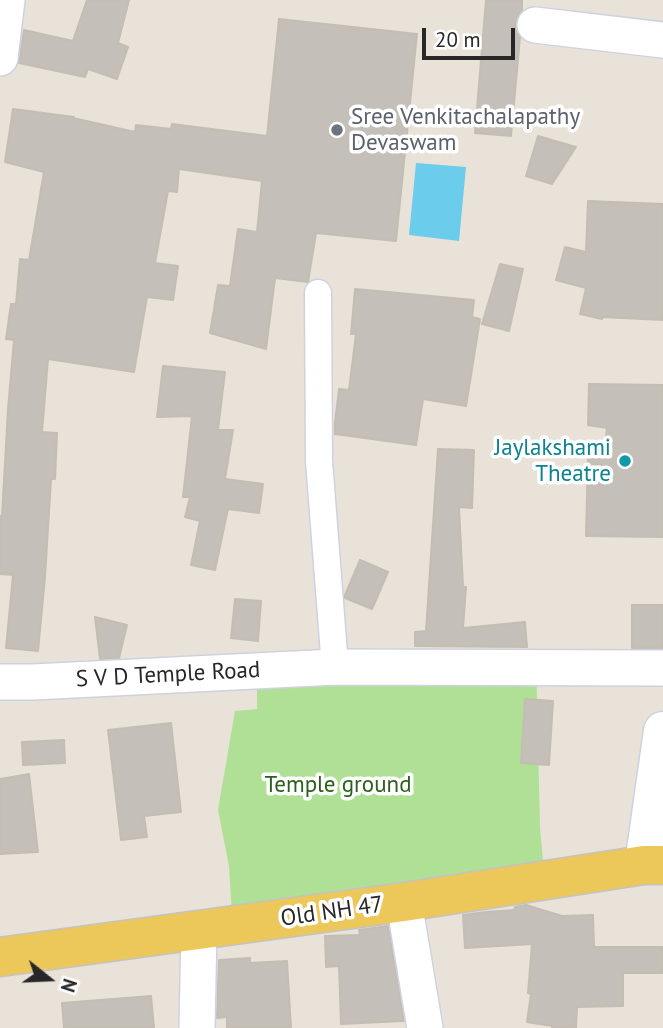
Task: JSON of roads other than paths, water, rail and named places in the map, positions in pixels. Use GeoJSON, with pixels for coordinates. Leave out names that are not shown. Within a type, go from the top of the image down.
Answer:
{"type":"FeatureCollection","features":[{"type":"Feature","properties":{"kind":"main road"},"geometry":{"type":"LineString","coordinates":[[654,865],[663,731]]}},
{"type":"Feature","properties":{"kind":"main road","name":"Old NH 47"},"geometry":{"type":"LineString","coordinates":[[0,957],[654,865]]}},
{"type":"Feature","properties":{"kind":"street"},"geometry":{"type":"LineString","coordinates":[[0,58],[8,0]]}},
{"type":"Feature","properties":{"kind":"street"},"geometry":{"type":"LineString","coordinates":[[535,24],[663,40]]}},
{"type":"Feature","properties":{"kind":"street"},"geometry":{"type":"LineString","coordinates":[[318,293],[319,461],[335,667]]}},
{"type":"Feature","properties":{"kind":"street","name":"S V D Temple Road"},"geometry":{"type":"LineString","coordinates":[[0,682],[335,667],[663,668]]}},
{"type":"Feature","properties":{"kind":"street"},"geometry":{"type":"LineString","coordinates":[[404,902],[425,1028]]}},
{"type":"Feature","properties":{"kind":"street"},"geometry":{"type":"LineString","coordinates":[[197,1028],[200,930]]}},
{"type":"Feature","properties":{"kind":"water"},"geometry":{"type":"Polygon","coordinates":[[[416,163],[466,167],[459,241],[409,235],[416,163]]]}},
{"type":"Feature","properties":{"kind":"place","name":"Sree Venkitachalapathy Devaswam"},"geometry":{"type":"Point","coordinates":[337,130]}},
{"type":"Feature","properties":{"kind":"place","name":"Jaylakshami Theatre"},"geometry":{"type":"Point","coordinates":[625,461]}},
{"type":"Feature","properties":{"kind":"park label","name":"Temple ground"},"geometry":{"type":"Point","coordinates":[338,785]}}]}
